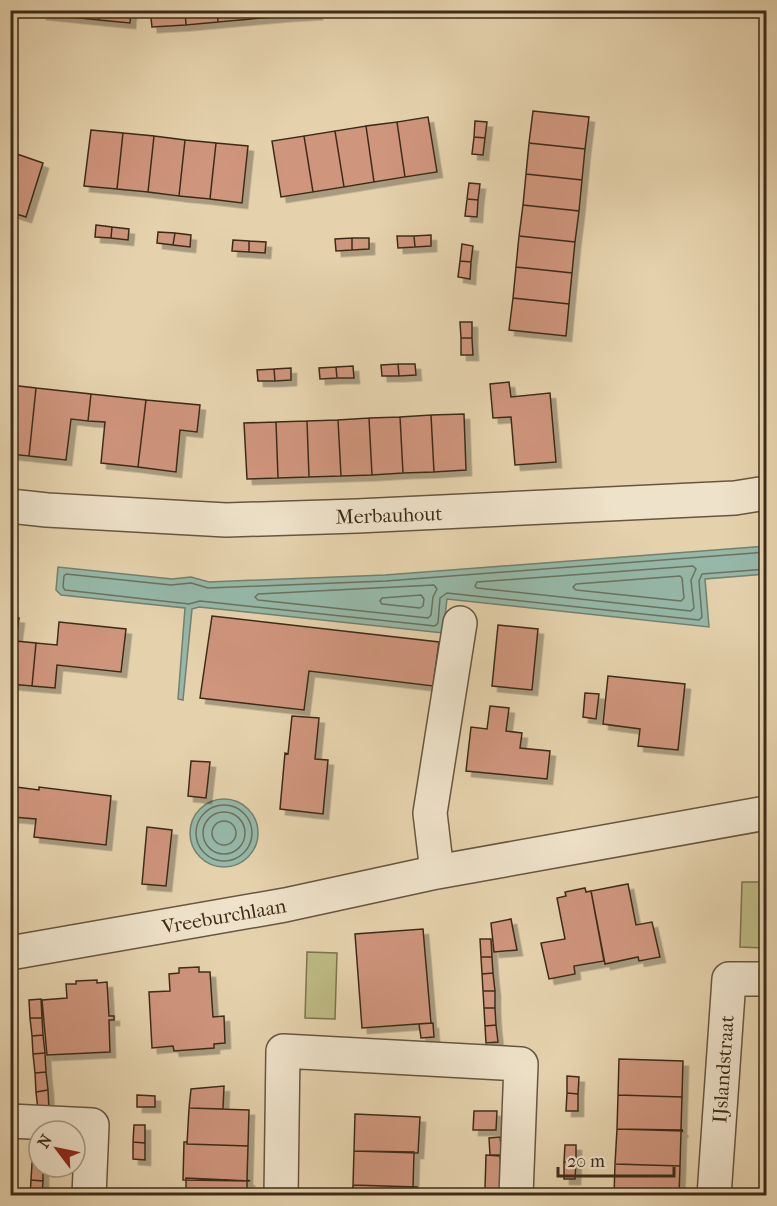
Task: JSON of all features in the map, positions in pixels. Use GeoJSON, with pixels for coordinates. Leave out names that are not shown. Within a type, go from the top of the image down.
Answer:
{"type":"FeatureCollection","features":[{"type":"Feature","properties":{"kind":"street","name":"Merbauhout"},"geometry":{"type":"LineString","coordinates":[[10,506],[226,520],[588,506],[735,498],[766,493]]}},
{"type":"Feature","properties":{"kind":"street"},"geometry":{"type":"LineString","coordinates":[[437,872],[429,813],[460,623]]}},
{"type":"Feature","properties":{"kind":"street","name":"Vreeburchlaan"},"geometry":{"type":"LineString","coordinates":[[10,953],[285,905],[437,872],[766,813]]}},
{"type":"Feature","properties":{"kind":"street","name":"IJslandstraat"},"geometry":{"type":"LineString","coordinates":[[714,1196],[729,979],[766,979]]}},
{"type":"Feature","properties":{"kind":"street"},"geometry":{"type":"LineString","coordinates":[[281,1196],[283,1052],[521,1064],[516,1196]]}},
{"type":"Feature","properties":{"kind":"street"},"geometry":{"type":"LineString","coordinates":[[10,1121],[92,1125],[89,1196]]}},
{"type":"Feature","properties":{"kind":"shaded area"},"geometry":{"type":"Polygon","coordinates":[[[742,882],[766,882],[766,948],[740,947],[742,882]]]}},
{"type":"Feature","properties":{"kind":"shaded area"},"geometry":{"type":"Polygon","coordinates":[[[307,952],[337,953],[335,1019],[305,1018],[307,952]]]}},
{"type":"Feature","properties":{"kind":"water"},"geometry":{"type":"Polygon","coordinates":[[[766,546],[766,574],[705,579],[709,627],[447,599],[443,633],[199,607],[192,609],[183,700],[178,699],[185,608],[61,595],[56,590],[58,567],[172,579],[191,577],[209,582],[385,575],[766,546]]]}},
{"type":"Feature","properties":{"kind":"water"},"geometry":{"type":"Polygon","coordinates":[[[217,799],[231,799],[243,804],[253,814],[258,833],[253,852],[243,862],[231,867],[217,867],[205,862],[195,852],[190,840],[190,826],[195,814],[205,804],[217,799]]]}},
{"type":"Feature","properties":{"kind":"building"},"geometry":{"type":"Polygon","coordinates":[[[42,10],[71,10],[70,17],[41,14],[42,10]]]}},
{"type":"Feature","properties":{"kind":"building"},"geometry":{"type":"Polygon","coordinates":[[[71,10],[100,10],[99,20],[70,17],[71,10]]]}},
{"type":"Feature","properties":{"kind":"building"},"geometry":{"type":"Polygon","coordinates":[[[100,10],[131,10],[130,23],[99,20],[100,10]]]}},
{"type":"Feature","properties":{"kind":"building"},"geometry":{"type":"Polygon","coordinates":[[[150,10],[185,10],[186,25],[152,27],[150,10]]]}},
{"type":"Feature","properties":{"kind":"building"},"geometry":{"type":"Polygon","coordinates":[[[185,10],[217,10],[218,22],[186,25],[185,10]]]}},
{"type":"Feature","properties":{"kind":"building"},"geometry":{"type":"Polygon","coordinates":[[[217,10],[251,10],[251,19],[218,22],[217,10]]]}},
{"type":"Feature","properties":{"kind":"building"},"geometry":{"type":"Polygon","coordinates":[[[251,10],[284,10],[284,16],[251,19],[251,10]]]}},
{"type":"Feature","properties":{"kind":"building"},"geometry":{"type":"Polygon","coordinates":[[[284,10],[316,10],[317,14],[284,16],[284,10]]]}},
{"type":"Feature","properties":{"kind":"building"},"geometry":{"type":"Polygon","coordinates":[[[533,111],[589,117],[585,149],[529,143],[533,111]]]}},
{"type":"Feature","properties":{"kind":"building"},"geometry":{"type":"Polygon","coordinates":[[[428,117],[437,172],[405,177],[397,122],[428,117]]]}},
{"type":"Feature","properties":{"kind":"building"},"geometry":{"type":"Polygon","coordinates":[[[475,121],[487,122],[485,138],[474,137],[475,121]]]}},
{"type":"Feature","properties":{"kind":"building"},"geometry":{"type":"Polygon","coordinates":[[[397,122],[405,177],[374,182],[366,126],[397,122]]]}},
{"type":"Feature","properties":{"kind":"building"},"geometry":{"type":"Polygon","coordinates":[[[366,126],[374,182],[344,187],[335,131],[366,126]]]}},
{"type":"Feature","properties":{"kind":"building"},"geometry":{"type":"Polygon","coordinates":[[[91,130],[123,133],[117,189],[84,186],[91,130]]]}},
{"type":"Feature","properties":{"kind":"building"},"geometry":{"type":"Polygon","coordinates":[[[335,131],[344,187],[313,192],[304,136],[335,131]]]}},
{"type":"Feature","properties":{"kind":"building"},"geometry":{"type":"Polygon","coordinates":[[[123,133],[154,136],[148,192],[117,189],[123,133]]]}},
{"type":"Feature","properties":{"kind":"building"},"geometry":{"type":"Polygon","coordinates":[[[154,136],[185,140],[179,196],[148,192],[154,136]]]}},
{"type":"Feature","properties":{"kind":"building"},"geometry":{"type":"Polygon","coordinates":[[[304,136],[313,192],[281,197],[272,141],[304,136]]]}},
{"type":"Feature","properties":{"kind":"building"},"geometry":{"type":"Polygon","coordinates":[[[474,137],[485,138],[483,155],[472,154],[474,137]]]}},
{"type":"Feature","properties":{"kind":"building"},"geometry":{"type":"Polygon","coordinates":[[[185,140],[216,143],[210,199],[179,196],[185,140]]]}},
{"type":"Feature","properties":{"kind":"building"},"geometry":{"type":"Polygon","coordinates":[[[216,143],[248,146],[242,203],[210,199],[216,143]]]}},
{"type":"Feature","properties":{"kind":"building"},"geometry":{"type":"Polygon","coordinates":[[[529,143],[585,149],[582,180],[526,174],[529,143]]]}},
{"type":"Feature","properties":{"kind":"building"},"geometry":{"type":"Polygon","coordinates":[[[14,153],[43,163],[26,217],[10,212],[10,164],[14,153]]]}},
{"type":"Feature","properties":{"kind":"building"},"geometry":{"type":"Polygon","coordinates":[[[526,174],[582,180],[579,211],[523,205],[526,174]]]}},
{"type":"Feature","properties":{"kind":"building"},"geometry":{"type":"Polygon","coordinates":[[[469,183],[480,184],[478,200],[467,199],[469,183]]]}},
{"type":"Feature","properties":{"kind":"building"},"geometry":{"type":"Polygon","coordinates":[[[467,199],[478,200],[477,217],[465,216],[467,199]]]}},
{"type":"Feature","properties":{"kind":"building"},"geometry":{"type":"Polygon","coordinates":[[[523,205],[579,211],[575,242],[519,236],[523,205]]]}},
{"type":"Feature","properties":{"kind":"building"},"geometry":{"type":"Polygon","coordinates":[[[96,225],[112,227],[111,238],[95,237],[96,225]]]}},
{"type":"Feature","properties":{"kind":"building"},"geometry":{"type":"Polygon","coordinates":[[[112,227],[129,229],[128,240],[111,238],[112,227]]]}},
{"type":"Feature","properties":{"kind":"building"},"geometry":{"type":"Polygon","coordinates":[[[158,232],[175,233],[173,245],[157,243],[158,232]]]}},
{"type":"Feature","properties":{"kind":"building"},"geometry":{"type":"Polygon","coordinates":[[[175,233],[191,235],[190,247],[173,245],[175,233]]]}},
{"type":"Feature","properties":{"kind":"building"},"geometry":{"type":"Polygon","coordinates":[[[431,235],[431,246],[415,247],[414,236],[431,235]]]}},
{"type":"Feature","properties":{"kind":"building"},"geometry":{"type":"Polygon","coordinates":[[[397,236],[414,236],[415,247],[398,248],[397,236]]]}},
{"type":"Feature","properties":{"kind":"building"},"geometry":{"type":"Polygon","coordinates":[[[519,236],[575,242],[572,273],[516,267],[519,236]]]}},
{"type":"Feature","properties":{"kind":"building"},"geometry":{"type":"Polygon","coordinates":[[[352,238],[369,238],[369,249],[352,250],[352,238]]]}},
{"type":"Feature","properties":{"kind":"building"},"geometry":{"type":"Polygon","coordinates":[[[352,238],[352,250],[336,251],[335,239],[352,238]]]}},
{"type":"Feature","properties":{"kind":"building"},"geometry":{"type":"Polygon","coordinates":[[[233,240],[249,241],[249,252],[232,251],[233,240]]]}},
{"type":"Feature","properties":{"kind":"building"},"geometry":{"type":"Polygon","coordinates":[[[249,241],[266,242],[265,253],[249,252],[249,241]]]}},
{"type":"Feature","properties":{"kind":"building"},"geometry":{"type":"Polygon","coordinates":[[[462,244],[473,246],[471,262],[460,261],[462,244]]]}},
{"type":"Feature","properties":{"kind":"building"},"geometry":{"type":"Polygon","coordinates":[[[460,261],[471,262],[470,279],[458,277],[460,261]]]}},
{"type":"Feature","properties":{"kind":"building"},"geometry":{"type":"Polygon","coordinates":[[[516,267],[572,273],[569,304],[513,298],[516,267]]]}},
{"type":"Feature","properties":{"kind":"building"},"geometry":{"type":"Polygon","coordinates":[[[513,298],[569,304],[566,336],[509,330],[513,298]]]}},
{"type":"Feature","properties":{"kind":"building"},"geometry":{"type":"Polygon","coordinates":[[[460,322],[472,322],[472,338],[461,338],[460,322]]]}},
{"type":"Feature","properties":{"kind":"building"},"geometry":{"type":"Polygon","coordinates":[[[461,338],[472,338],[473,355],[461,355],[461,338]]]}},
{"type":"Feature","properties":{"kind":"building"},"geometry":{"type":"Polygon","coordinates":[[[398,364],[415,364],[416,375],[399,376],[398,364]]]}},
{"type":"Feature","properties":{"kind":"building"},"geometry":{"type":"Polygon","coordinates":[[[398,364],[399,376],[382,376],[381,365],[398,364]]]}},
{"type":"Feature","properties":{"kind":"building"},"geometry":{"type":"Polygon","coordinates":[[[353,366],[354,378],[337,378],[336,367],[353,366]]]}},
{"type":"Feature","properties":{"kind":"building"},"geometry":{"type":"Polygon","coordinates":[[[336,367],[337,378],[320,379],[319,368],[336,367]]]}},
{"type":"Feature","properties":{"kind":"building"},"geometry":{"type":"Polygon","coordinates":[[[291,368],[291,380],[275,381],[274,369],[291,368]]]}},
{"type":"Feature","properties":{"kind":"building"},"geometry":{"type":"Polygon","coordinates":[[[274,369],[275,381],[258,381],[257,370],[274,369]]]}},
{"type":"Feature","properties":{"kind":"building"},"geometry":{"type":"Polygon","coordinates":[[[509,382],[511,397],[550,393],[556,462],[515,465],[511,417],[493,418],[490,384],[509,382]]]}},
{"type":"Feature","properties":{"kind":"building"},"geometry":{"type":"Polygon","coordinates":[[[10,385],[36,388],[29,456],[10,454],[10,385]]]}},
{"type":"Feature","properties":{"kind":"building"},"geometry":{"type":"Polygon","coordinates":[[[36,388],[91,394],[88,421],[71,419],[66,460],[29,456],[36,388]]]}},
{"type":"Feature","properties":{"kind":"building"},"geometry":{"type":"Polygon","coordinates":[[[91,394],[146,400],[138,467],[101,463],[105,422],[88,421],[91,394]]]}},
{"type":"Feature","properties":{"kind":"building"},"geometry":{"type":"Polygon","coordinates":[[[146,400],[200,405],[197,432],[180,430],[176,472],[138,467],[146,400]]]}},
{"type":"Feature","properties":{"kind":"building"},"geometry":{"type":"Polygon","coordinates":[[[464,414],[466,470],[434,472],[431,415],[464,414]]]}},
{"type":"Feature","properties":{"kind":"building"},"geometry":{"type":"Polygon","coordinates":[[[431,415],[434,472],[403,473],[400,417],[431,415]]]}},
{"type":"Feature","properties":{"kind":"building"},"geometry":{"type":"Polygon","coordinates":[[[400,417],[403,473],[372,475],[369,418],[400,417]]]}},
{"type":"Feature","properties":{"kind":"building"},"geometry":{"type":"Polygon","coordinates":[[[369,418],[372,475],[341,476],[338,420],[369,418]]]}},
{"type":"Feature","properties":{"kind":"building"},"geometry":{"type":"Polygon","coordinates":[[[338,420],[341,476],[309,477],[307,421],[338,420]]]}},
{"type":"Feature","properties":{"kind":"building"},"geometry":{"type":"Polygon","coordinates":[[[307,421],[309,477],[278,478],[276,422],[307,421]]]}},
{"type":"Feature","properties":{"kind":"building"},"geometry":{"type":"Polygon","coordinates":[[[276,422],[278,478],[247,479],[244,423],[276,422]]]}},
{"type":"Feature","properties":{"kind":"building"},"geometry":{"type":"Polygon","coordinates":[[[212,616],[439,642],[433,686],[309,671],[304,710],[200,698],[212,616]]]}},
{"type":"Feature","properties":{"kind":"building"},"geometry":{"type":"Polygon","coordinates":[[[10,617],[19,618],[16,641],[36,643],[32,686],[10,684],[10,617]]]}},
{"type":"Feature","properties":{"kind":"building"},"geometry":{"type":"Polygon","coordinates":[[[59,622],[126,629],[121,672],[57,665],[55,688],[32,686],[36,643],[57,645],[59,622]]]}},
{"type":"Feature","properties":{"kind":"building"},"geometry":{"type":"Polygon","coordinates":[[[498,625],[538,629],[532,690],[492,686],[498,625]]]}},
{"type":"Feature","properties":{"kind":"building"},"geometry":{"type":"Polygon","coordinates":[[[608,676],[685,684],[678,750],[638,746],[640,729],[603,724],[608,676]]]}},
{"type":"Feature","properties":{"kind":"building"},"geometry":{"type":"Polygon","coordinates":[[[585,693],[599,694],[596,719],[583,717],[585,693]]]}},
{"type":"Feature","properties":{"kind":"building"},"geometry":{"type":"Polygon","coordinates":[[[490,706],[509,708],[506,731],[522,733],[520,748],[550,751],[547,779],[466,771],[471,727],[487,729],[490,706]]]}},
{"type":"Feature","properties":{"kind":"building"},"geometry":{"type":"Polygon","coordinates":[[[292,716],[319,718],[315,759],[328,760],[323,814],[280,809],[285,753],[288,754],[292,716]]]}},
{"type":"Feature","properties":{"kind":"building"},"geometry":{"type":"Polygon","coordinates":[[[191,761],[210,762],[206,798],[188,796],[191,761]]]}},
{"type":"Feature","properties":{"kind":"building"},"geometry":{"type":"Polygon","coordinates":[[[10,783],[17,784],[16,787],[39,790],[39,787],[111,796],[106,845],[34,837],[36,819],[13,817],[12,825],[10,825],[10,783]]]}},
{"type":"Feature","properties":{"kind":"building"},"geometry":{"type":"Polygon","coordinates":[[[147,827],[172,830],[166,886],[142,884],[147,827]]]}},
{"type":"Feature","properties":{"kind":"building"},"geometry":{"type":"Polygon","coordinates":[[[628,884],[636,925],[652,922],[660,957],[639,961],[638,957],[605,964],[591,891],[628,884]]]}},
{"type":"Feature","properties":{"kind":"building"},"geometry":{"type":"Polygon","coordinates":[[[585,888],[586,892],[591,891],[604,961],[574,966],[575,974],[549,979],[541,943],[565,939],[557,898],[566,896],[565,892],[585,888]]]}},
{"type":"Feature","properties":{"kind":"building"},"geometry":{"type":"Polygon","coordinates":[[[511,919],[517,950],[494,952],[491,923],[511,919]]]}},
{"type":"Feature","properties":{"kind":"building"},"geometry":{"type":"Polygon","coordinates":[[[423,929],[431,1023],[362,1028],[355,934],[423,929]]]}},
{"type":"Feature","properties":{"kind":"building"},"geometry":{"type":"Polygon","coordinates":[[[480,939],[491,939],[492,957],[481,957],[480,939]]]}},
{"type":"Feature","properties":{"kind":"building"},"geometry":{"type":"Polygon","coordinates":[[[481,957],[492,957],[493,973],[482,974],[481,957]]]}},
{"type":"Feature","properties":{"kind":"building"},"geometry":{"type":"Polygon","coordinates":[[[199,967],[199,972],[210,972],[213,1017],[224,1016],[225,1043],[214,1044],[214,1048],[174,1051],[173,1046],[152,1048],[149,992],[170,991],[169,974],[179,973],[179,968],[199,967]]]}},
{"type":"Feature","properties":{"kind":"building"},"geometry":{"type":"Polygon","coordinates":[[[493,973],[495,991],[483,991],[482,974],[493,973]]]}},
{"type":"Feature","properties":{"kind":"building"},"geometry":{"type":"Polygon","coordinates":[[[97,980],[97,983],[107,982],[109,1016],[114,1016],[114,1020],[109,1020],[110,1052],[47,1055],[42,1000],[67,998],[66,984],[97,980]]]}},
{"type":"Feature","properties":{"kind":"building"},"geometry":{"type":"Polygon","coordinates":[[[483,991],[495,991],[495,1008],[484,1008],[483,991]]]}},
{"type":"Feature","properties":{"kind":"building"},"geometry":{"type":"Polygon","coordinates":[[[41,999],[42,1018],[30,1018],[29,1000],[41,999]]]}},
{"type":"Feature","properties":{"kind":"building"},"geometry":{"type":"Polygon","coordinates":[[[484,1008],[495,1008],[496,1025],[485,1026],[484,1008]]]}},
{"type":"Feature","properties":{"kind":"building"},"geometry":{"type":"Polygon","coordinates":[[[30,1018],[42,1018],[43,1035],[32,1036],[30,1018]]]}},
{"type":"Feature","properties":{"kind":"building"},"geometry":{"type":"Polygon","coordinates":[[[433,1023],[434,1037],[421,1038],[419,1024],[433,1023]]]}},
{"type":"Feature","properties":{"kind":"building"},"geometry":{"type":"Polygon","coordinates":[[[496,1025],[498,1042],[486,1043],[485,1026],[496,1025]]]}},
{"type":"Feature","properties":{"kind":"building"},"geometry":{"type":"Polygon","coordinates":[[[43,1035],[45,1053],[33,1054],[32,1036],[43,1035]]]}},
{"type":"Feature","properties":{"kind":"building"},"geometry":{"type":"Polygon","coordinates":[[[45,1053],[46,1072],[35,1073],[33,1054],[45,1053]]]}},
{"type":"Feature","properties":{"kind":"building"},"geometry":{"type":"Polygon","coordinates":[[[619,1059],[683,1061],[682,1097],[618,1095],[619,1059]]]}},
{"type":"Feature","properties":{"kind":"building"},"geometry":{"type":"Polygon","coordinates":[[[46,1072],[48,1090],[36,1092],[35,1073],[46,1072]]]}},
{"type":"Feature","properties":{"kind":"building"},"geometry":{"type":"Polygon","coordinates":[[[567,1076],[579,1077],[578,1094],[567,1093],[567,1076]]]}},
{"type":"Feature","properties":{"kind":"building"},"geometry":{"type":"Polygon","coordinates":[[[224,1086],[223,1109],[189,1108],[191,1089],[224,1086]]]}},
{"type":"Feature","properties":{"kind":"building"},"geometry":{"type":"Polygon","coordinates":[[[48,1090],[49,1109],[38,1110],[36,1092],[48,1090]]]}},
{"type":"Feature","properties":{"kind":"building"},"geometry":{"type":"Polygon","coordinates":[[[567,1093],[578,1094],[578,1111],[566,1111],[567,1093]]]}},
{"type":"Feature","properties":{"kind":"building"},"geometry":{"type":"Polygon","coordinates":[[[137,1095],[155,1096],[155,1107],[137,1107],[137,1095]]]}},
{"type":"Feature","properties":{"kind":"building"},"geometry":{"type":"Polygon","coordinates":[[[618,1095],[682,1097],[681,1130],[617,1129],[618,1095]]]}},
{"type":"Feature","properties":{"kind":"building"},"geometry":{"type":"Polygon","coordinates":[[[189,1108],[249,1110],[248,1146],[187,1144],[189,1108]]]}},
{"type":"Feature","properties":{"kind":"building"},"geometry":{"type":"Polygon","coordinates":[[[474,1111],[497,1111],[496,1130],[473,1130],[474,1111]]]}},
{"type":"Feature","properties":{"kind":"building"},"geometry":{"type":"Polygon","coordinates":[[[355,1114],[420,1117],[418,1153],[354,1151],[355,1114]]]}},
{"type":"Feature","properties":{"kind":"building"},"geometry":{"type":"Polygon","coordinates":[[[134,1125],[145,1125],[145,1143],[133,1142],[134,1125]]]}},
{"type":"Feature","properties":{"kind":"building"},"geometry":{"type":"Polygon","coordinates":[[[617,1129],[683,1131],[681,1132],[680,1166],[615,1164],[617,1129]]]}},
{"type":"Feature","properties":{"kind":"building"},"geometry":{"type":"Polygon","coordinates":[[[500,1137],[502,1155],[490,1155],[489,1138],[500,1137]]]}},
{"type":"Feature","properties":{"kind":"building"},"geometry":{"type":"Polygon","coordinates":[[[133,1142],[145,1143],[145,1160],[133,1159],[133,1142]]]}},
{"type":"Feature","properties":{"kind":"building"},"geometry":{"type":"Polygon","coordinates":[[[184,1142],[187,1144],[248,1146],[247,1180],[250,1181],[183,1180],[184,1142]]]}},
{"type":"Feature","properties":{"kind":"building"},"geometry":{"type":"Polygon","coordinates":[[[565,1145],[576,1145],[576,1162],[564,1162],[565,1145]]]}},
{"type":"Feature","properties":{"kind":"building"},"geometry":{"type":"Polygon","coordinates":[[[354,1151],[414,1152],[413,1187],[353,1185],[354,1151]]]}},
{"type":"Feature","properties":{"kind":"building"},"geometry":{"type":"Polygon","coordinates":[[[486,1155],[500,1156],[502,1189],[485,1189],[486,1155]]]}},
{"type":"Feature","properties":{"kind":"building"},"geometry":{"type":"Polygon","coordinates":[[[564,1162],[576,1162],[575,1179],[564,1179],[564,1162]]]}},
{"type":"Feature","properties":{"kind":"building"},"geometry":{"type":"Polygon","coordinates":[[[615,1164],[680,1166],[679,1196],[614,1196],[615,1164]]]}},
{"type":"Feature","properties":{"kind":"building"},"geometry":{"type":"Polygon","coordinates":[[[186,1178],[250,1181],[247,1181],[247,1196],[186,1196],[186,1178]]]}},
{"type":"Feature","properties":{"kind":"building"},"geometry":{"type":"Polygon","coordinates":[[[31,1180],[43,1181],[42,1196],[30,1196],[31,1180]]]}},
{"type":"Feature","properties":{"kind":"building"},"geometry":{"type":"Polygon","coordinates":[[[353,1185],[417,1187],[417,1196],[352,1196],[353,1185]]]}},
{"type":"Feature","properties":{"kind":"building"},"geometry":{"type":"Polygon","coordinates":[[[486,1189],[502,1189],[502,1196],[485,1196],[486,1189]]]}}]}
